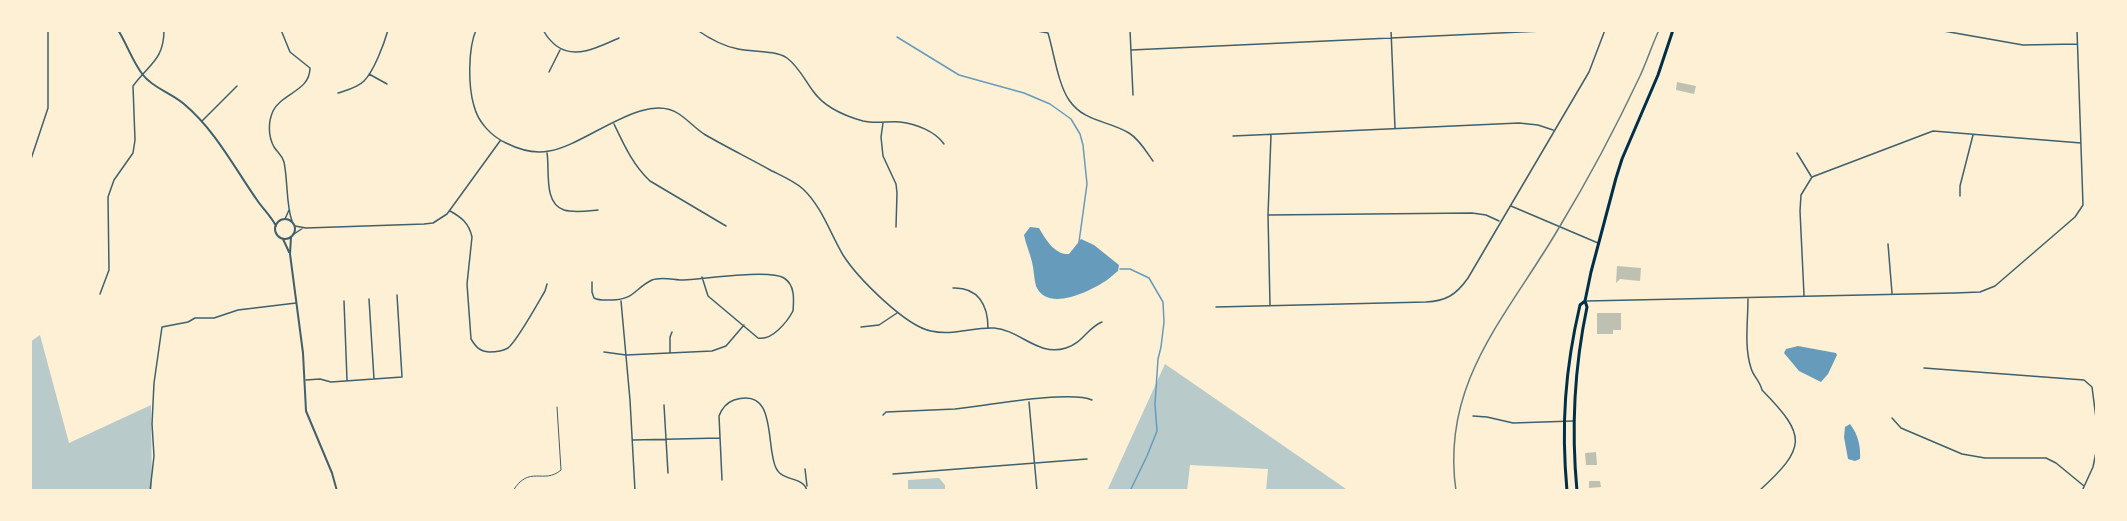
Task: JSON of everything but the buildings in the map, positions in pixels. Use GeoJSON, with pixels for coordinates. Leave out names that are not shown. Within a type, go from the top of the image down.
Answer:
{"type":"FeatureCollection","features":[{"type":"Feature","properties":{"kind":"main road"},"geometry":{"type":"LineString","coordinates":[[1577,491],[1573,421],[1575,378],[1587,307],[1585,301],[1598,243],[1622,159],[1658,75],[1673,30]]}},
{"type":"Feature","properties":{"kind":"main road"},"geometry":{"type":"LineString","coordinates":[[1567,491],[1563,421],[1569,354],[1580,305],[1585,301]]}},
{"type":"Feature","properties":{"kind":"street"},"geometry":{"type":"LineString","coordinates":[[30,162],[48,108],[48,30]]}},
{"type":"Feature","properties":{"kind":"street"},"geometry":{"type":"LineString","coordinates":[[118,30],[142,74],[154,85],[184,103],[231,160],[258,202],[271,216],[277,235],[283,239],[290,254]]}},
{"type":"Feature","properties":{"kind":"street"},"geometry":{"type":"LineString","coordinates":[[100,294],[109,270],[108,196],[114,180],[133,153],[135,140],[133,86],[156,60],[164,45],[164,30]]}},
{"type":"Feature","properties":{"kind":"street"},"geometry":{"type":"LineString","coordinates":[[281,30],[291,52],[309,65],[310,71],[306,82],[281,100],[270,119],[272,142],[284,161],[292,221],[295,226],[294,234]]}},
{"type":"Feature","properties":{"kind":"street"},"geometry":{"type":"LineString","coordinates":[[338,93],[366,80],[385,42],[388,30]]}},
{"type":"Feature","properties":{"kind":"street"},"geometry":{"type":"LineString","coordinates":[[476,30],[471,47],[474,108],[482,123],[500,140],[527,151],[547,152],[648,108],[671,110],[679,113],[702,133],[801,188],[815,203],[844,256],[856,271],[897,313],[914,325],[934,332],[947,333],[988,328],[1010,332],[1036,347],[1056,350],[1065,349],[1079,342],[1092,328],[1102,322]]}},
{"type":"Feature","properties":{"kind":"street"},"geometry":{"type":"LineString","coordinates":[[543,30],[549,40],[561,49],[576,52],[586,52],[619,38]]}},
{"type":"Feature","properties":{"kind":"street"},"geometry":{"type":"LineString","coordinates":[[696,30],[719,44],[786,57],[802,74],[815,94],[832,108],[863,121],[901,122],[921,128],[940,138],[944,144]]}},
{"type":"Feature","properties":{"kind":"street"},"geometry":{"type":"LineString","coordinates":[[1032,30],[1048,33],[1067,98],[1078,111],[1094,121],[1128,132],[1140,142],[1153,161]]}},
{"type":"Feature","properties":{"kind":"street"},"geometry":{"type":"LineString","coordinates":[[1130,30],[1133,95]]}},
{"type":"Feature","properties":{"kind":"street"},"geometry":{"type":"LineString","coordinates":[[1390,30],[1395,129]]}},
{"type":"Feature","properties":{"kind":"street"},"geometry":{"type":"LineString","coordinates":[[1131,51],[1564,30]]}},
{"type":"Feature","properties":{"kind":"street"},"geometry":{"type":"LineString","coordinates":[[1216,307],[1426,302],[1446,299],[1458,291],[1589,72],[1604,30]]}},
{"type":"Feature","properties":{"kind":"street"},"geometry":{"type":"LineString","coordinates":[[1938,30],[2023,45],[2077,44]]}},
{"type":"Feature","properties":{"kind":"street"},"geometry":{"type":"LineString","coordinates":[[1585,301],[1980,292],[1995,286],[2060,231],[2081,209],[2084,198],[2077,30]]}},
{"type":"Feature","properties":{"kind":"street"},"geometry":{"type":"LineString","coordinates":[[549,72],[561,49]]}},
{"type":"Feature","properties":{"kind":"street"},"geometry":{"type":"LineString","coordinates":[[369,74],[387,84]]}},
{"type":"Feature","properties":{"kind":"street"},"geometry":{"type":"LineString","coordinates":[[201,122],[237,86]]}},
{"type":"Feature","properties":{"kind":"street"},"geometry":{"type":"LineString","coordinates":[[883,122],[881,137],[883,156],[896,184],[896,227]]}},
{"type":"Feature","properties":{"kind":"street"},"geometry":{"type":"LineString","coordinates":[[614,123],[628,153],[650,181],[726,226]]}},
{"type":"Feature","properties":{"kind":"street"},"geometry":{"type":"LineString","coordinates":[[1233,136],[1529,124],[1554,131]]}},
{"type":"Feature","properties":{"kind":"street"},"geometry":{"type":"LineString","coordinates":[[1804,296],[1800,211],[1802,195],[1812,177],[1934,131],[2081,143]]}},
{"type":"Feature","properties":{"kind":"street"},"geometry":{"type":"LineString","coordinates":[[1960,196],[1960,186],[1974,134]]}},
{"type":"Feature","properties":{"kind":"street"},"geometry":{"type":"LineString","coordinates":[[1270,135],[1268,215],[1270,305]]}},
{"type":"Feature","properties":{"kind":"street"},"geometry":{"type":"LineString","coordinates":[[295,226],[304,228],[424,224],[440,220],[450,211],[500,140]]}},
{"type":"Feature","properties":{"kind":"street"},"geometry":{"type":"LineString","coordinates":[[547,152],[550,191],[554,203],[564,210],[598,210]]}},
{"type":"Feature","properties":{"kind":"street"},"geometry":{"type":"LineString","coordinates":[[1797,153],[1812,177]]}},
{"type":"Feature","properties":{"kind":"street"},"geometry":{"type":"LineString","coordinates":[[1509,206],[1598,243]]}},
{"type":"Feature","properties":{"kind":"street"},"geometry":{"type":"LineString","coordinates":[[276,226],[290,209]]}},
{"type":"Feature","properties":{"kind":"street"},"geometry":{"type":"LineString","coordinates":[[450,211],[462,218],[472,237],[467,284],[471,339],[475,347],[488,352],[498,351],[506,349],[515,342],[547,284]]}},
{"type":"Feature","properties":{"kind":"street"},"geometry":{"type":"LineString","coordinates":[[1268,215],[1472,213],[1486,215],[1500,221]]}},
{"type":"Feature","properties":{"kind":"street"},"geometry":{"type":"LineString","coordinates":[[271,216],[292,221]]}},
{"type":"Feature","properties":{"kind":"street"},"geometry":{"type":"LineString","coordinates":[[283,239],[291,237],[304,228]]}},
{"type":"Feature","properties":{"kind":"street"},"geometry":{"type":"LineString","coordinates":[[291,237],[290,254],[306,380],[306,411],[332,473],[337,491]]}},
{"type":"Feature","properties":{"kind":"street"},"geometry":{"type":"LineString","coordinates":[[1888,244],[1892,294]]}},
{"type":"Feature","properties":{"kind":"street"},"geometry":{"type":"LineString","coordinates":[[592,282],[594,298],[621,300],[629,297],[652,280],[683,280],[702,277],[777,275],[789,283],[794,299],[793,311],[783,325],[764,339],[758,338],[708,296],[702,277]]}},
{"type":"Feature","properties":{"kind":"street"},"geometry":{"type":"LineString","coordinates":[[953,288],[968,288],[981,301],[987,312],[988,328]]}},
{"type":"Feature","properties":{"kind":"street"},"geometry":{"type":"LineString","coordinates":[[306,380],[320,379],[331,382],[402,377],[397,295]]}},
{"type":"Feature","properties":{"kind":"street"},"geometry":{"type":"LineString","coordinates":[[1748,297],[1748,350],[1751,369],[1761,384],[1762,390],[1791,423],[1796,440],[1789,460],[1759,491]]}},
{"type":"Feature","properties":{"kind":"street"},"geometry":{"type":"LineString","coordinates":[[369,299],[374,379]]}},
{"type":"Feature","properties":{"kind":"street"},"geometry":{"type":"LineString","coordinates":[[621,300],[635,491]]}},
{"type":"Feature","properties":{"kind":"street"},"geometry":{"type":"LineString","coordinates":[[344,301],[347,381]]}},
{"type":"Feature","properties":{"kind":"street"},"geometry":{"type":"LineString","coordinates":[[150,491],[154,456],[153,400],[162,327],[188,322],[195,318],[214,318],[238,310],[297,303]]}},
{"type":"Feature","properties":{"kind":"street"},"geometry":{"type":"LineString","coordinates":[[861,327],[879,325],[897,313]]}},
{"type":"Feature","properties":{"kind":"street"},"geometry":{"type":"LineString","coordinates":[[604,352],[626,355],[712,351],[731,341],[744,325]]}},
{"type":"Feature","properties":{"kind":"street"},"geometry":{"type":"LineString","coordinates":[[670,353],[672,332]]}},
{"type":"Feature","properties":{"kind":"street"},"geometry":{"type":"LineString","coordinates":[[1924,368],[2084,380],[2092,387],[2097,426]]}},
{"type":"Feature","properties":{"kind":"street"},"geometry":{"type":"LineString","coordinates":[[883,416],[886,412],[953,409],[1064,398],[1092,400]]}},
{"type":"Feature","properties":{"kind":"street"},"geometry":{"type":"LineString","coordinates":[[722,480],[719,416],[721,410],[727,403],[736,399],[754,400],[760,404],[768,418],[771,450],[776,470],[782,475],[802,482],[807,487]]}},
{"type":"Feature","properties":{"kind":"street"},"geometry":{"type":"LineString","coordinates":[[1029,401],[1037,491]]}},
{"type":"Feature","properties":{"kind":"street"},"geometry":{"type":"LineString","coordinates":[[664,405],[668,472]]}},
{"type":"Feature","properties":{"kind":"street"},"geometry":{"type":"LineString","coordinates":[[1473,416],[1513,423],[1573,421]]}},
{"type":"Feature","properties":{"kind":"street"},"geometry":{"type":"LineString","coordinates":[[1893,418],[1901,428],[1962,454],[1985,458],[2046,458],[2056,463],[2084,486]]}},
{"type":"Feature","properties":{"kind":"street"},"geometry":{"type":"LineString","coordinates":[[632,440],[720,438]]}},
{"type":"Feature","properties":{"kind":"street"},"geometry":{"type":"LineString","coordinates":[[2082,491],[2093,467],[2097,447]]}},
{"type":"Feature","properties":{"kind":"street"},"geometry":{"type":"LineString","coordinates":[[893,474],[1087,459]]}},
{"type":"Feature","properties":{"kind":"street"},"geometry":{"type":"LineString","coordinates":[[805,469],[807,491]]}},
{"type":"Feature","properties":{"kind":"lane"},"geometry":{"type":"LineString","coordinates":[[513,491],[524,477],[554,474],[561,470],[557,407]]}},
{"type":"Feature","properties":{"kind":"shaded area"},"geometry":{"type":"Polygon","coordinates":[[[40,335],[69,443],[151,405],[152,491],[30,491],[30,342],[40,335]]]}},
{"type":"Feature","properties":{"kind":"shaded area"},"geometry":{"type":"Polygon","coordinates":[[[1165,364],[1349,491],[1266,491],[1268,469],[1190,465],[1187,491],[1107,491],[1165,364]]]}},
{"type":"Feature","properties":{"kind":"shaded area"},"geometry":{"type":"Polygon","coordinates":[[[939,478],[945,485],[945,491],[908,491],[908,480],[939,478]]]}},
{"type":"Feature","properties":{"kind":"water"},"geometry":{"type":"Polygon","coordinates":[[[1030,227],[1039,228],[1051,246],[1064,254],[1069,254],[1081,239],[1094,245],[1119,265],[1118,271],[1100,285],[1080,294],[1059,299],[1049,298],[1042,294],[1036,286],[1024,235],[1030,227]]]}},
{"type":"Feature","properties":{"kind":"water"},"geometry":{"type":"Polygon","coordinates":[[[1798,346],[1836,353],[1828,374],[1821,382],[1799,371],[1784,353],[1786,349],[1798,346]]]}},
{"type":"Feature","properties":{"kind":"water"},"geometry":{"type":"Polygon","coordinates":[[[1850,424],[1859,445],[1860,459],[1855,461],[1848,459],[1844,437],[1845,427],[1850,424]]]}},
{"type":"Feature","properties":{"kind":"waterway"},"geometry":{"type":"LineString","coordinates":[[897,37],[959,75],[1024,93],[1050,104],[1071,119],[1080,134],[1083,145],[1087,184],[1079,242]]}},
{"type":"Feature","properties":{"kind":"waterway"},"geometry":{"type":"LineString","coordinates":[[1120,269],[1130,269],[1149,278],[1163,302],[1164,322],[1158,359],[1155,404],[1157,431],[1130,491]]}},
{"type":"Feature","properties":{"kind":"railway"},"geometry":{"type":"LineString","coordinates":[[1456,491],[1454,452],[1458,416],[1468,382],[1500,320],[1592,171],[1640,76],[1659,30]]}}]}
